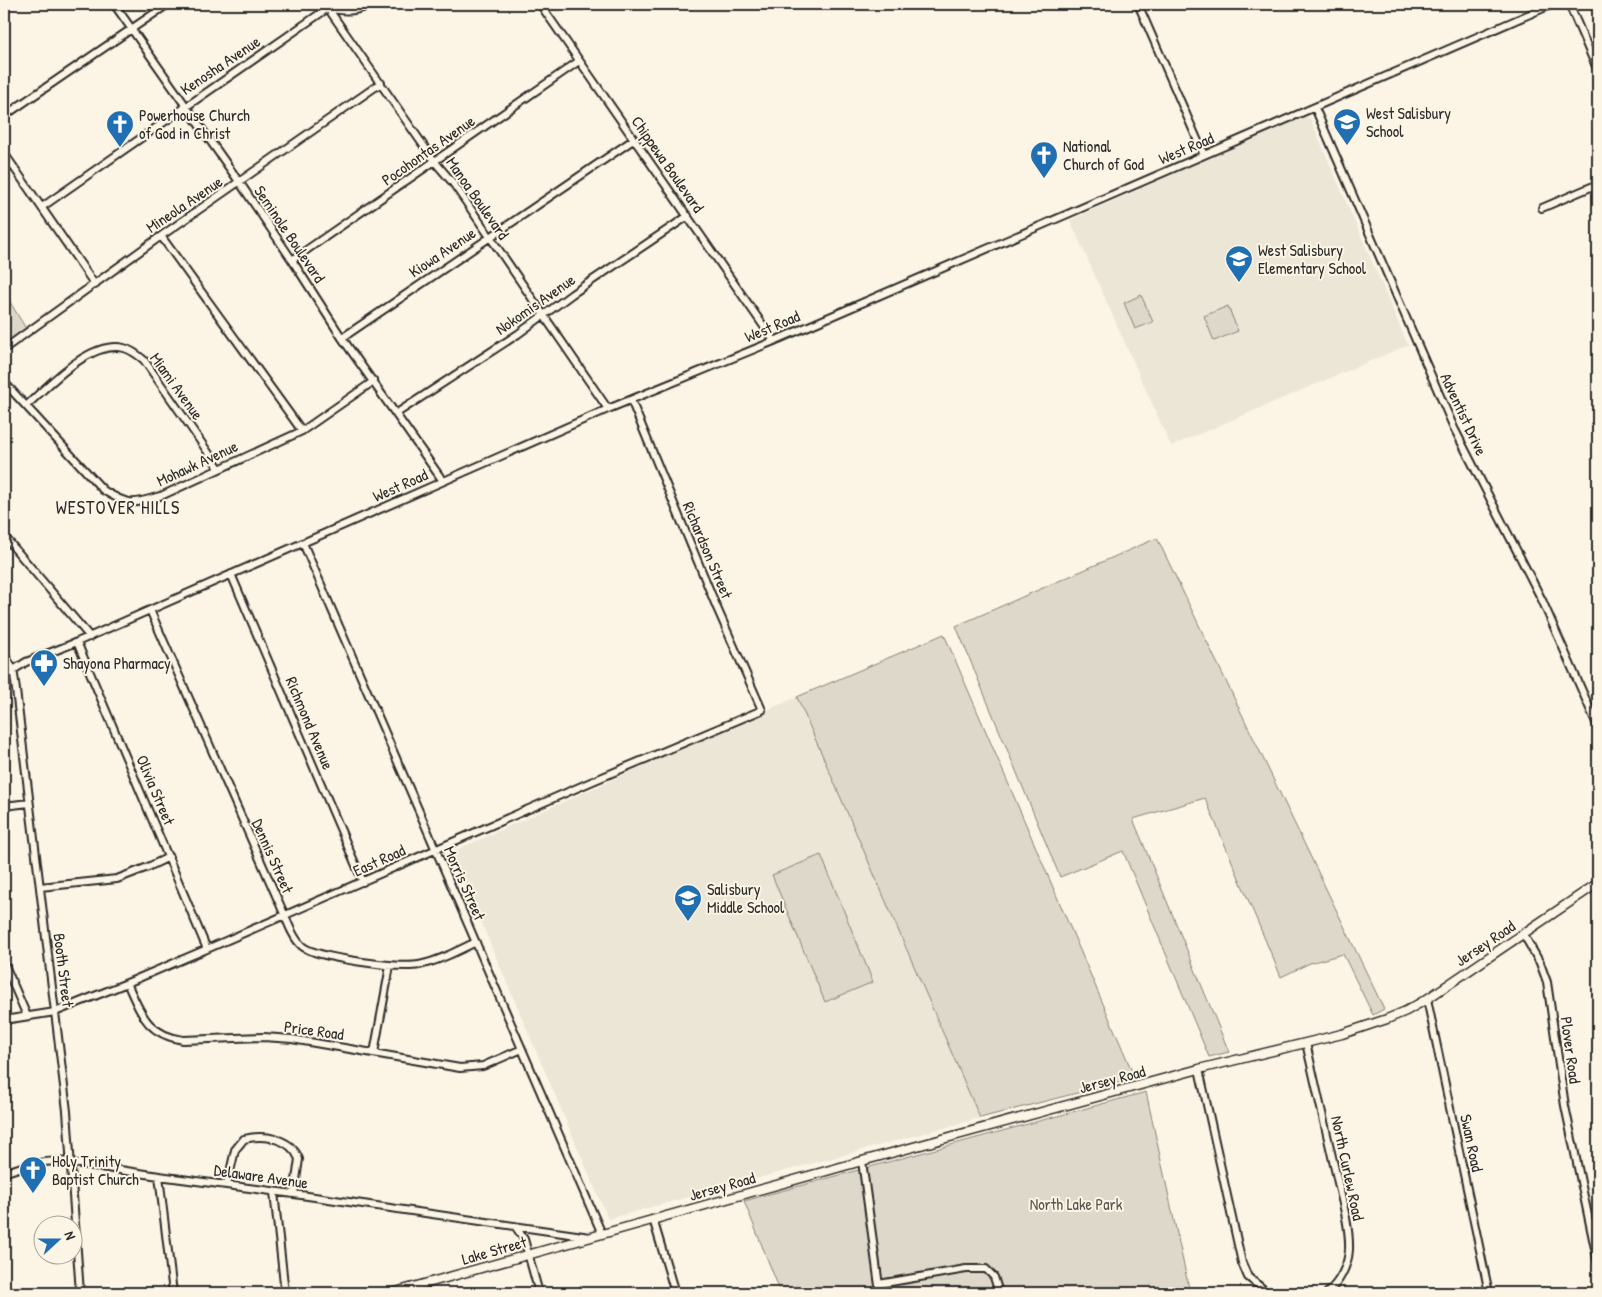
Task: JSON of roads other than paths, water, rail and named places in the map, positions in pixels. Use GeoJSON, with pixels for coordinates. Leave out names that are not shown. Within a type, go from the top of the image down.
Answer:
{"type":"FeatureCollection","features":[{"type":"Feature","properties":{"kind":"street","name":"Seminole Boulevard"},"geometry":{"type":"LineString","coordinates":[[114,4],[240,183],[342,338],[444,481]]}},
{"type":"Feature","properties":{"kind":"street"},"geometry":{"type":"LineString","coordinates":[[4,116],[168,4]]}},
{"type":"Feature","properties":{"kind":"street"},"geometry":{"type":"LineString","coordinates":[[326,6],[341,11],[353,11],[372,4]]}},
{"type":"Feature","properties":{"kind":"street","name":"Chippewa Boulevard"},"geometry":{"type":"LineString","coordinates":[[540,4],[774,341]]}},
{"type":"Feature","properties":{"kind":"street"},"geometry":{"type":"LineString","coordinates":[[1138,4],[1204,155]]}},
{"type":"Feature","properties":{"kind":"street","name":"West Road"},"geometry":{"type":"LineString","coordinates":[[4,676],[12,669],[26,662],[90,637],[608,409],[774,341],[1553,4]]}},
{"type":"Feature","properties":{"kind":"street"},"geometry":{"type":"LineString","coordinates":[[1569,4],[1598,71]]}},
{"type":"Feature","properties":{"kind":"street","name":"Manoa Boulevard"},"geometry":{"type":"LineString","coordinates":[[326,6],[435,162],[453,183],[608,409]]}},
{"type":"Feature","properties":{"kind":"street","name":"Kenosha Avenue"},"geometry":{"type":"LineString","coordinates":[[42,207],[326,6]]}},
{"type":"Feature","properties":{"kind":"street","name":"Pocohontas Avenue"},"geometry":{"type":"LineString","coordinates":[[292,260],[579,61]]}},
{"type":"Feature","properties":{"kind":"street","name":"Mineola Avenue"},"geometry":{"type":"LineString","coordinates":[[4,349],[161,236],[240,183],[381,83]]}},
{"type":"Feature","properties":{"kind":"street","name":"Adventist Drive"},"geometry":{"type":"LineString","coordinates":[[1315,108],[1440,397],[1542,600],[1598,727]]}},
{"type":"Feature","properties":{"kind":"street","name":"Kiowa Avenue"},"geometry":{"type":"LineString","coordinates":[[342,338],[633,140]]}},
{"type":"Feature","properties":{"kind":"street"},"geometry":{"type":"LineString","coordinates":[[4,153],[94,285]]}},
{"type":"Feature","properties":{"kind":"street"},"geometry":{"type":"LineString","coordinates":[[1542,208],[1598,184]]}},
{"type":"Feature","properties":{"kind":"street","name":"Nokomis Avenue"},"geometry":{"type":"LineString","coordinates":[[397,413],[688,216]]}},
{"type":"Feature","properties":{"kind":"street"},"geometry":{"type":"LineString","coordinates":[[161,236],[302,431]]}},
{"type":"Feature","properties":{"kind":"street","name":"Miami Avenue"},"geometry":{"type":"LineString","coordinates":[[26,406],[66,370],[82,360],[104,349],[123,348],[132,351],[144,360],[219,468]]}},
{"type":"Feature","properties":{"kind":"street","name":"Mohawk Avenue"},"geometry":{"type":"LineString","coordinates":[[4,382],[103,490],[118,500],[129,503],[142,502],[164,495],[302,431],[374,381]]}},
{"type":"Feature","properties":{"kind":"street","name":"Richardson Street"},"geometry":{"type":"LineString","coordinates":[[631,400],[717,608],[762,710]]}},
{"type":"Feature","properties":{"kind":"street"},"geometry":{"type":"LineString","coordinates":[[4,536],[90,637]]}},
{"type":"Feature","properties":{"kind":"street","name":"Morris Street"},"geometry":{"type":"LineString","coordinates":[[302,543],[602,1234]]}},
{"type":"Feature","properties":{"kind":"street","name":"Richmond Avenue"},"geometry":{"type":"LineString","coordinates":[[232,574],[363,882]]}},
{"type":"Feature","properties":{"kind":"street","name":"Dennis Street"},"geometry":{"type":"LineString","coordinates":[[150,610],[296,940],[303,947],[318,954],[390,966],[408,967],[446,956],[476,942]]}},
{"type":"Feature","properties":{"kind":"street","name":"Olivia Street"},"geometry":{"type":"LineString","coordinates":[[78,642],[207,950]]}},
{"type":"Feature","properties":{"kind":"street","name":"Booth Street"},"geometry":{"type":"LineString","coordinates":[[4,654],[12,669],[67,1111],[80,1293]]}},
{"type":"Feature","properties":{"kind":"street","name":"East Road"},"geometry":{"type":"LineString","coordinates":[[4,1020],[55,1012],[127,983],[762,710]]}},
{"type":"Feature","properties":{"kind":"street"},"geometry":{"type":"LineString","coordinates":[[4,806],[29,803]]}},
{"type":"Feature","properties":{"kind":"street"},"geometry":{"type":"LineString","coordinates":[[40,887],[117,879],[169,857]]}},
{"type":"Feature","properties":{"kind":"street","name":"Jersey Road"},"geometry":{"type":"LineString","coordinates":[[602,1234],[1199,1069],[1306,1043],[1387,1019],[1427,999],[1598,883]]}},
{"type":"Feature","properties":{"kind":"street","name":"Plover Road"},"geometry":{"type":"LineString","coordinates":[[1524,935],[1540,962],[1547,982],[1565,1106],[1598,1262]]}},
{"type":"Feature","properties":{"kind":"street"},"geometry":{"type":"LineString","coordinates":[[4,963],[27,1016]]}},
{"type":"Feature","properties":{"kind":"street"},"geometry":{"type":"LineString","coordinates":[[374,1053],[390,966]]}},
{"type":"Feature","properties":{"kind":"street","name":"Price Road"},"geometry":{"type":"LineString","coordinates":[[127,983],[140,1011],[148,1023],[157,1032],[171,1038],[183,1040],[280,1038],[445,1067],[470,1068],[494,1062],[522,1049]]}},
{"type":"Feature","properties":{"kind":"street","name":"Swan Road"},"geometry":{"type":"LineString","coordinates":[[1427,999],[1489,1293]]}},
{"type":"Feature","properties":{"kind":"street","name":"North Curlew Road"},"geometry":{"type":"LineString","coordinates":[[1306,1043],[1342,1201],[1349,1251],[1343,1272],[1333,1288],[1327,1293]]}},
{"type":"Feature","properties":{"kind":"street"},"geometry":{"type":"LineString","coordinates":[[1199,1069],[1242,1263],[1248,1276],[1268,1293]]}},
{"type":"Feature","properties":{"kind":"street"},"geometry":{"type":"LineString","coordinates":[[227,1185],[236,1150],[244,1139],[251,1137],[272,1139],[284,1141],[297,1154],[299,1159],[294,1194]]}},
{"type":"Feature","properties":{"kind":"street"},"geometry":{"type":"LineString","coordinates":[[862,1161],[880,1293]]}},
{"type":"Feature","properties":{"kind":"street","name":"Delaware Avenue"},"geometry":{"type":"LineString","coordinates":[[4,1173],[39,1162],[71,1162],[591,1237]]}},
{"type":"Feature","properties":{"kind":"street"},"geometry":{"type":"LineString","coordinates":[[159,1176],[173,1293]]}},
{"type":"Feature","properties":{"kind":"street"},"geometry":{"type":"LineString","coordinates":[[274,1192],[286,1293]]}},
{"type":"Feature","properties":{"kind":"street"},"geometry":{"type":"LineString","coordinates":[[653,1219],[675,1293]]}},
{"type":"Feature","properties":{"kind":"street"},"geometry":{"type":"LineString","coordinates":[[515,1226],[524,1239],[539,1293]]}},
{"type":"Feature","properties":{"kind":"street","name":"Lake Street"},"geometry":{"type":"LineString","coordinates":[[392,1293],[602,1234]]}},
{"type":"Feature","properties":{"kind":"street"},"geometry":{"type":"LineString","coordinates":[[879,1284],[966,1269],[986,1269],[994,1277],[999,1293]]}},
{"type":"Feature","properties":{"kind":"place","name":"West Salisbury School"},"geometry":{"type":"Point","coordinates":[1347,146]}},
{"type":"Feature","properties":{"kind":"place","name":"Powerhouse Church of God in Christ"},"geometry":{"type":"Point","coordinates":[120,148]}},
{"type":"Feature","properties":{"kind":"place","name":"National Church of God"},"geometry":{"type":"Point","coordinates":[1044,179]}},
{"type":"Feature","properties":{"kind":"place","name":"West Salisbury Elementary School"},"geometry":{"type":"Point","coordinates":[1239,283]}},
{"type":"Feature","properties":{"kind":"place","name":"Shayona Pharmacy"},"geometry":{"type":"Point","coordinates":[44,687]}},
{"type":"Feature","properties":{"kind":"place","name":"Salisbury Middle School"},"geometry":{"type":"Point","coordinates":[688,922]}},
{"type":"Feature","properties":{"kind":"place","name":"Holy Trinity Baptist Church"},"geometry":{"type":"Point","coordinates":[33,1194]}},
{"type":"Feature","properties":{"kind":"district","name":"WESTOVER HILLS"},"geometry":{"type":"Point","coordinates":[118,507]}},
{"type":"Feature","properties":{"kind":"park label","name":"North Lake Park"},"geometry":{"type":"Point","coordinates":[1076,1204]}}]}
